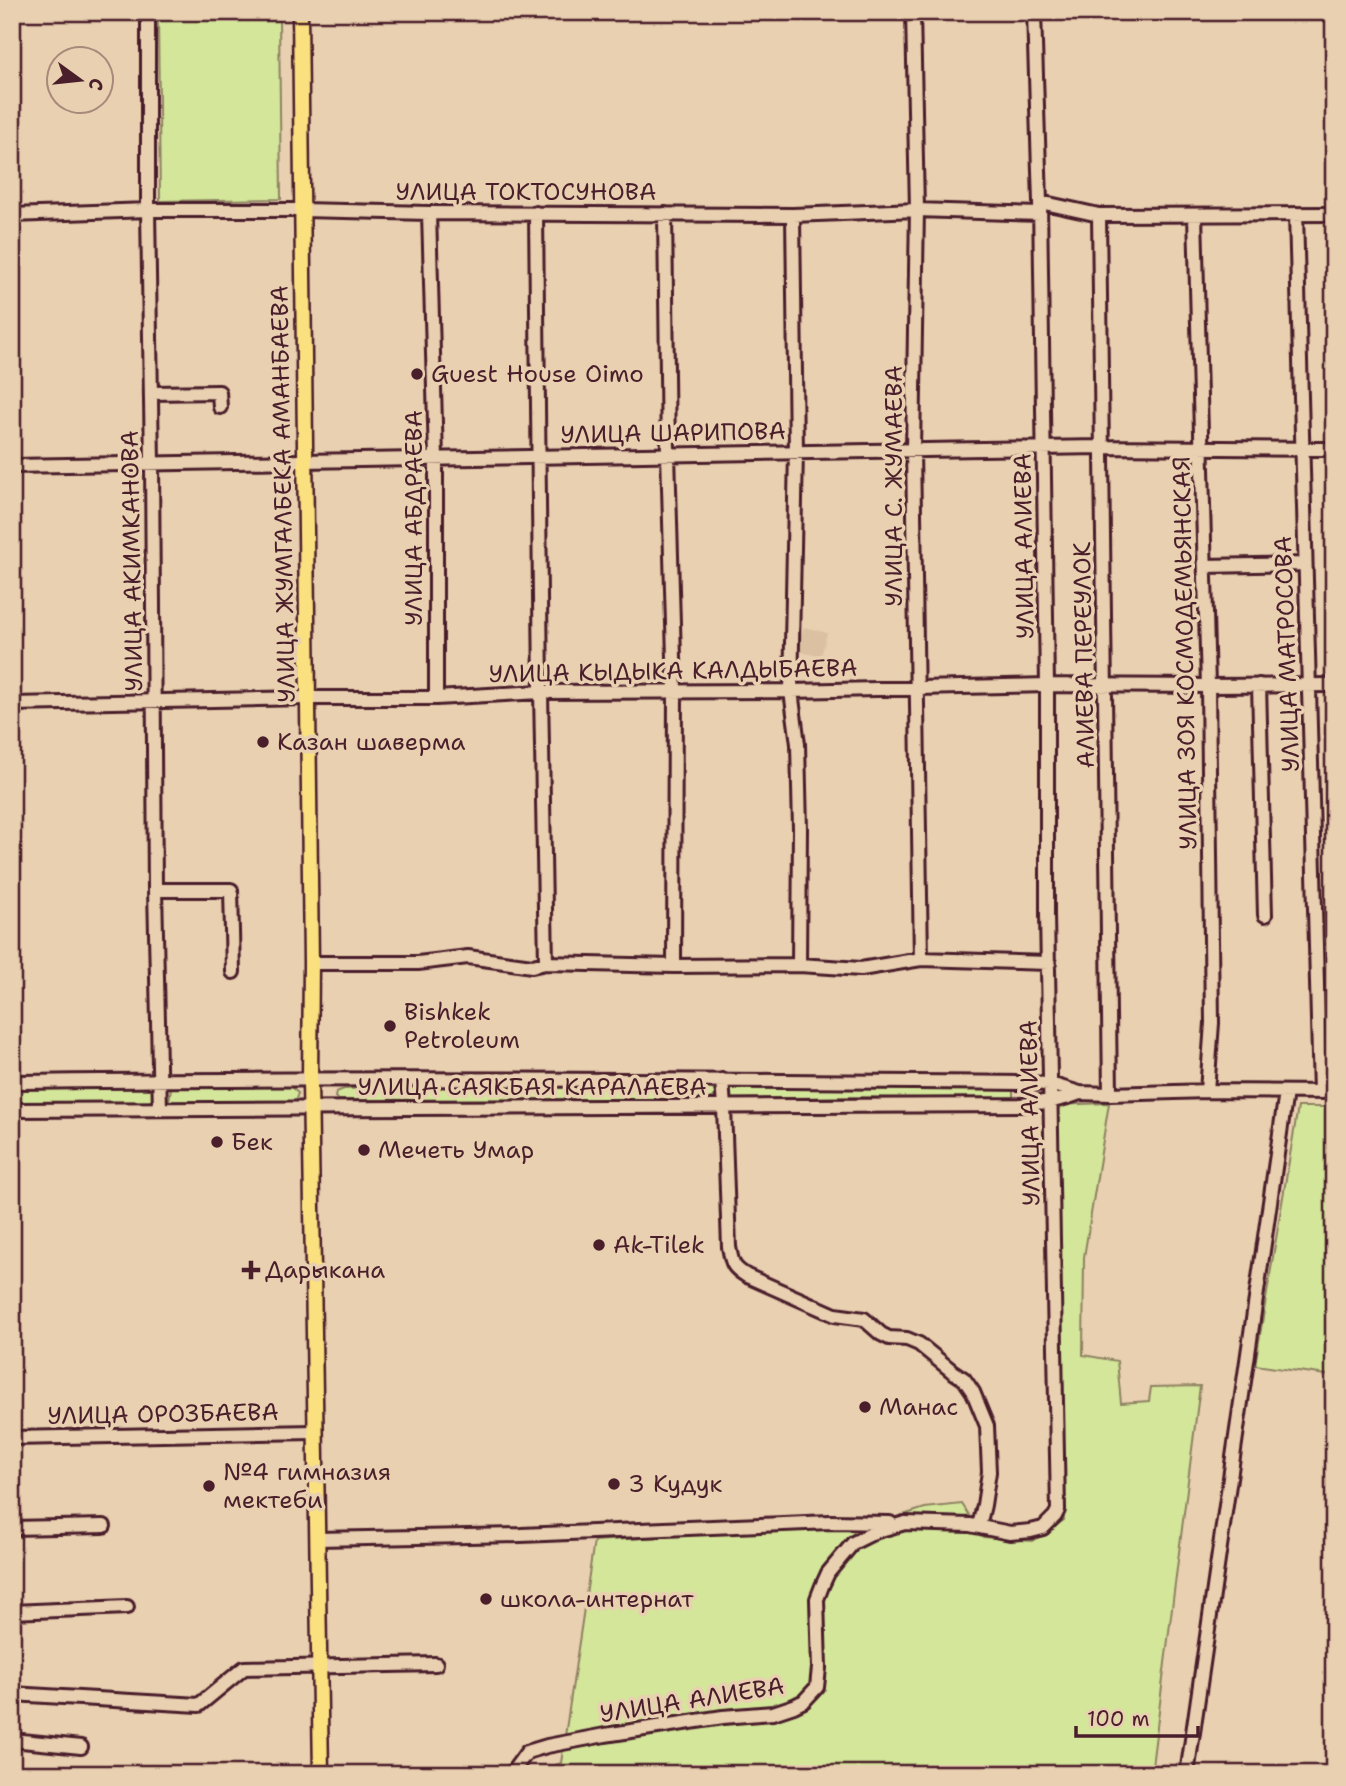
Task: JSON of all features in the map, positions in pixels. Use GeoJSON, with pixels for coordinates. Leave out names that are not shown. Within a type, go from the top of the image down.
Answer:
{"type":"FeatureCollection","features":[{"type":"Feature","properties":{"kind":"main road","name":"УЛИЦА ЖУМГАЛБЕКА АМАНБАЕВА"},"geometry":{"type":"LineString","coordinates":[[300,12],[311,963],[310,1081],[321,1774]]}},
{"type":"Feature","properties":{"kind":"street","name":"УЛИЦА АКИМКАНОВА"},"geometry":{"type":"LineString","coordinates":[[148,12],[155,890],[160,1109]]}},
{"type":"Feature","properties":{"kind":"street","name":"УЛИЦА С. ЖУМАЕВА"},"geometry":{"type":"LineString","coordinates":[[913,12],[917,210],[914,450],[921,959]]}},
{"type":"Feature","properties":{"kind":"street","name":"УЛИЦА АЛИЕВА"},"geometry":{"type":"LineString","coordinates":[[513,1774],[527,1752],[547,1746],[723,1717],[773,1713],[794,1706],[813,1694],[819,1681],[817,1599],[828,1573],[853,1543],[877,1531],[905,1523],[970,1525],[1010,1533],[1036,1530],[1043,1528],[1058,1510],[1050,1084],[1040,208],[1034,12]]}},
{"type":"Feature","properties":{"kind":"street","name":"УЛИЦА ТОКТОСУНОВА"},"geometry":{"type":"LineString","coordinates":[[12,215],[148,210],[793,215],[1040,208],[1099,215],[1334,214]]}},
{"type":"Feature","properties":{"kind":"street","name":"УЛИЦА АБДРАЕВА"},"geometry":{"type":"LineString","coordinates":[[429,213],[436,458],[436,698]]}},
{"type":"Feature","properties":{"kind":"street"},"geometry":{"type":"LineString","coordinates":[[536,214],[546,963]]}},
{"type":"Feature","properties":{"kind":"street"},"geometry":{"type":"LineString","coordinates":[[665,214],[675,691],[674,966]]}},
{"type":"Feature","properties":{"kind":"street"},"geometry":{"type":"LineString","coordinates":[[793,215],[796,452],[792,691],[798,744],[799,965]]}},
{"type":"Feature","properties":{"kind":"street","name":"АЛИЕВА ПЕРЕУЛОК"},"geometry":{"type":"LineString","coordinates":[[1099,215],[1110,1094]]}},
{"type":"Feature","properties":{"kind":"street","name":"УЛИЦА ЗОЯ КОСМОДЕМЬЯНСКАЯ"},"geometry":{"type":"LineString","coordinates":[[1195,215],[1208,686],[1212,1023],[1207,1091]]}},
{"type":"Feature","properties":{"kind":"street","name":"УЛИЦА МАТРОСОВА"},"geometry":{"type":"LineString","coordinates":[[1296,215],[1309,685],[1327,1092]]}},
{"type":"Feature","properties":{"kind":"street"},"geometry":{"type":"LineString","coordinates":[[151,393],[219,392],[220,407]]}},
{"type":"Feature","properties":{"kind":"street","name":"УЛИЦА ШАРИПОВА"},"geometry":{"type":"LineString","coordinates":[[12,466],[1101,447],[1334,449]]}},
{"type":"Feature","properties":{"kind":"street"},"geometry":{"type":"LineString","coordinates":[[1205,566],[1306,564]]}},
{"type":"Feature","properties":{"kind":"street","name":"УЛИЦА КЫДЫКА КАЛДЫБАЕВА"},"geometry":{"type":"LineString","coordinates":[[12,704],[436,698],[541,692],[1334,684]]}},
{"type":"Feature","properties":{"kind":"street"},"geometry":{"type":"LineString","coordinates":[[1259,685],[1265,915]]}},
{"type":"Feature","properties":{"kind":"street"},"geometry":{"type":"LineString","coordinates":[[155,890],[231,890],[233,972]]}},
{"type":"Feature","properties":{"kind":"street"},"geometry":{"type":"LineString","coordinates":[[311,963],[418,963],[468,957],[532,966],[546,963],[799,965],[861,969],[921,959],[1049,963]]}},
{"type":"Feature","properties":{"kind":"street"},"geometry":{"type":"LineString","coordinates":[[722,1080],[729,1247],[732,1263],[747,1276],[835,1315],[864,1319],[889,1338],[907,1339],[919,1344],[964,1379],[973,1392],[987,1426],[989,1472],[979,1526]]}},
{"type":"Feature","properties":{"kind":"street","name":"УЛИЦА САЯКБАЯ КАРАЛАЕВА"},"geometry":{"type":"LineString","coordinates":[[12,1082],[722,1080],[1050,1084],[1080,1093]]}},
{"type":"Feature","properties":{"kind":"street"},"geometry":{"type":"LineString","coordinates":[[1187,1774],[1286,1092]]}},
{"type":"Feature","properties":{"kind":"street"},"geometry":{"type":"LineString","coordinates":[[1080,1093],[1327,1092]]}},
{"type":"Feature","properties":{"kind":"street","name":"УЛИЦА САЯКБАЯ КАРАЛАЕВА"},"geometry":{"type":"LineString","coordinates":[[12,1110],[1021,1105],[1066,1098],[1080,1093]]}},
{"type":"Feature","properties":{"kind":"street","name":"УЛИЦА ОРОЗБАЕВА"},"geometry":{"type":"LineString","coordinates":[[12,1438],[315,1432]]}},
{"type":"Feature","properties":{"kind":"street"},"geometry":{"type":"LineString","coordinates":[[317,1539],[521,1535],[830,1522],[905,1523]]}},
{"type":"Feature","properties":{"kind":"street"},"geometry":{"type":"LineString","coordinates":[[12,1528],[104,1526]]}},
{"type":"Feature","properties":{"kind":"street"},"geometry":{"type":"LineString","coordinates":[[12,1612],[127,1607]]}},
{"type":"Feature","properties":{"kind":"street"},"geometry":{"type":"LineString","coordinates":[[12,1694],[199,1705],[244,1668],[436,1664]]}},
{"type":"Feature","properties":{"kind":"street"},"geometry":{"type":"LineString","coordinates":[[12,1740],[82,1746]]}},
{"type":"Feature","properties":{"kind":"shaded area"},"geometry":{"type":"Polygon","coordinates":[[[804,627],[827,633],[821,657],[797,651],[804,627]]]}},
{"type":"Feature","properties":{"kind":"green space"},"geometry":{"type":"Polygon","coordinates":[[[279,17],[281,199],[160,201],[158,19],[279,17]]]}},
{"type":"Feature","properties":{"kind":"green space"},"geometry":{"type":"Polygon","coordinates":[[[291,1087],[298,1093],[291,1105],[172,1103],[169,1101],[171,1088],[291,1087]]]}},
{"type":"Feature","properties":{"kind":"green space"},"geometry":{"type":"Polygon","coordinates":[[[148,1088],[153,1089],[154,1094],[148,1104],[12,1105],[12,1090],[148,1088]]]}},
{"type":"Feature","properties":{"kind":"green space"},"geometry":{"type":"Polygon","coordinates":[[[708,1088],[715,1093],[714,1097],[708,1099],[339,1100],[335,1097],[336,1092],[344,1089],[708,1088]]]}},
{"type":"Feature","properties":{"kind":"green space"},"geometry":{"type":"Polygon","coordinates":[[[728,1088],[1006,1089],[1013,1090],[1013,1098],[730,1099],[726,1096],[728,1088]]]}},
{"type":"Feature","properties":{"kind":"green space"},"geometry":{"type":"Polygon","coordinates":[[[1109,1103],[1084,1257],[1083,1355],[1117,1361],[1121,1403],[1149,1401],[1151,1387],[1200,1386],[1151,1774],[531,1774],[561,1763],[594,1541],[875,1524],[925,1508],[962,1504],[983,1537],[1032,1541],[1064,1520],[1052,1105],[1109,1103]]]}},
{"type":"Feature","properties":{"kind":"green space"},"geometry":{"type":"Polygon","coordinates":[[[1298,1107],[1334,1107],[1334,1376],[1255,1365],[1298,1107]]]}},
{"type":"Feature","properties":{"kind":"place","name":"Guest House Oimo"},"geometry":{"type":"Point","coordinates":[417,374]}},
{"type":"Feature","properties":{"kind":"place","name":"Казан шаверма"},"geometry":{"type":"Point","coordinates":[263,742]}},
{"type":"Feature","properties":{"kind":"place","name":"Bishkek Petroleum"},"geometry":{"type":"Point","coordinates":[390,1026]}},
{"type":"Feature","properties":{"kind":"place","name":"Бек"},"geometry":{"type":"Point","coordinates":[217,1142]}},
{"type":"Feature","properties":{"kind":"place","name":"Мечеть Умар"},"geometry":{"type":"Point","coordinates":[364,1150]}},
{"type":"Feature","properties":{"kind":"place","name":"Ak-Tilek"},"geometry":{"type":"Point","coordinates":[599,1245]}},
{"type":"Feature","properties":{"kind":"place","name":"Дарыкана"},"geometry":{"type":"Point","coordinates":[251,1270]}},
{"type":"Feature","properties":{"kind":"place","name":"Манас"},"geometry":{"type":"Point","coordinates":[865,1407]}},
{"type":"Feature","properties":{"kind":"place","name":"3 Кудук"},"geometry":{"type":"Point","coordinates":[614,1484]}},
{"type":"Feature","properties":{"kind":"place","name":"№4 гимназия мектеби"},"geometry":{"type":"Point","coordinates":[209,1486]}},
{"type":"Feature","properties":{"kind":"place","name":"школа-интернат"},"geometry":{"type":"Point","coordinates":[486,1599]}}]}
